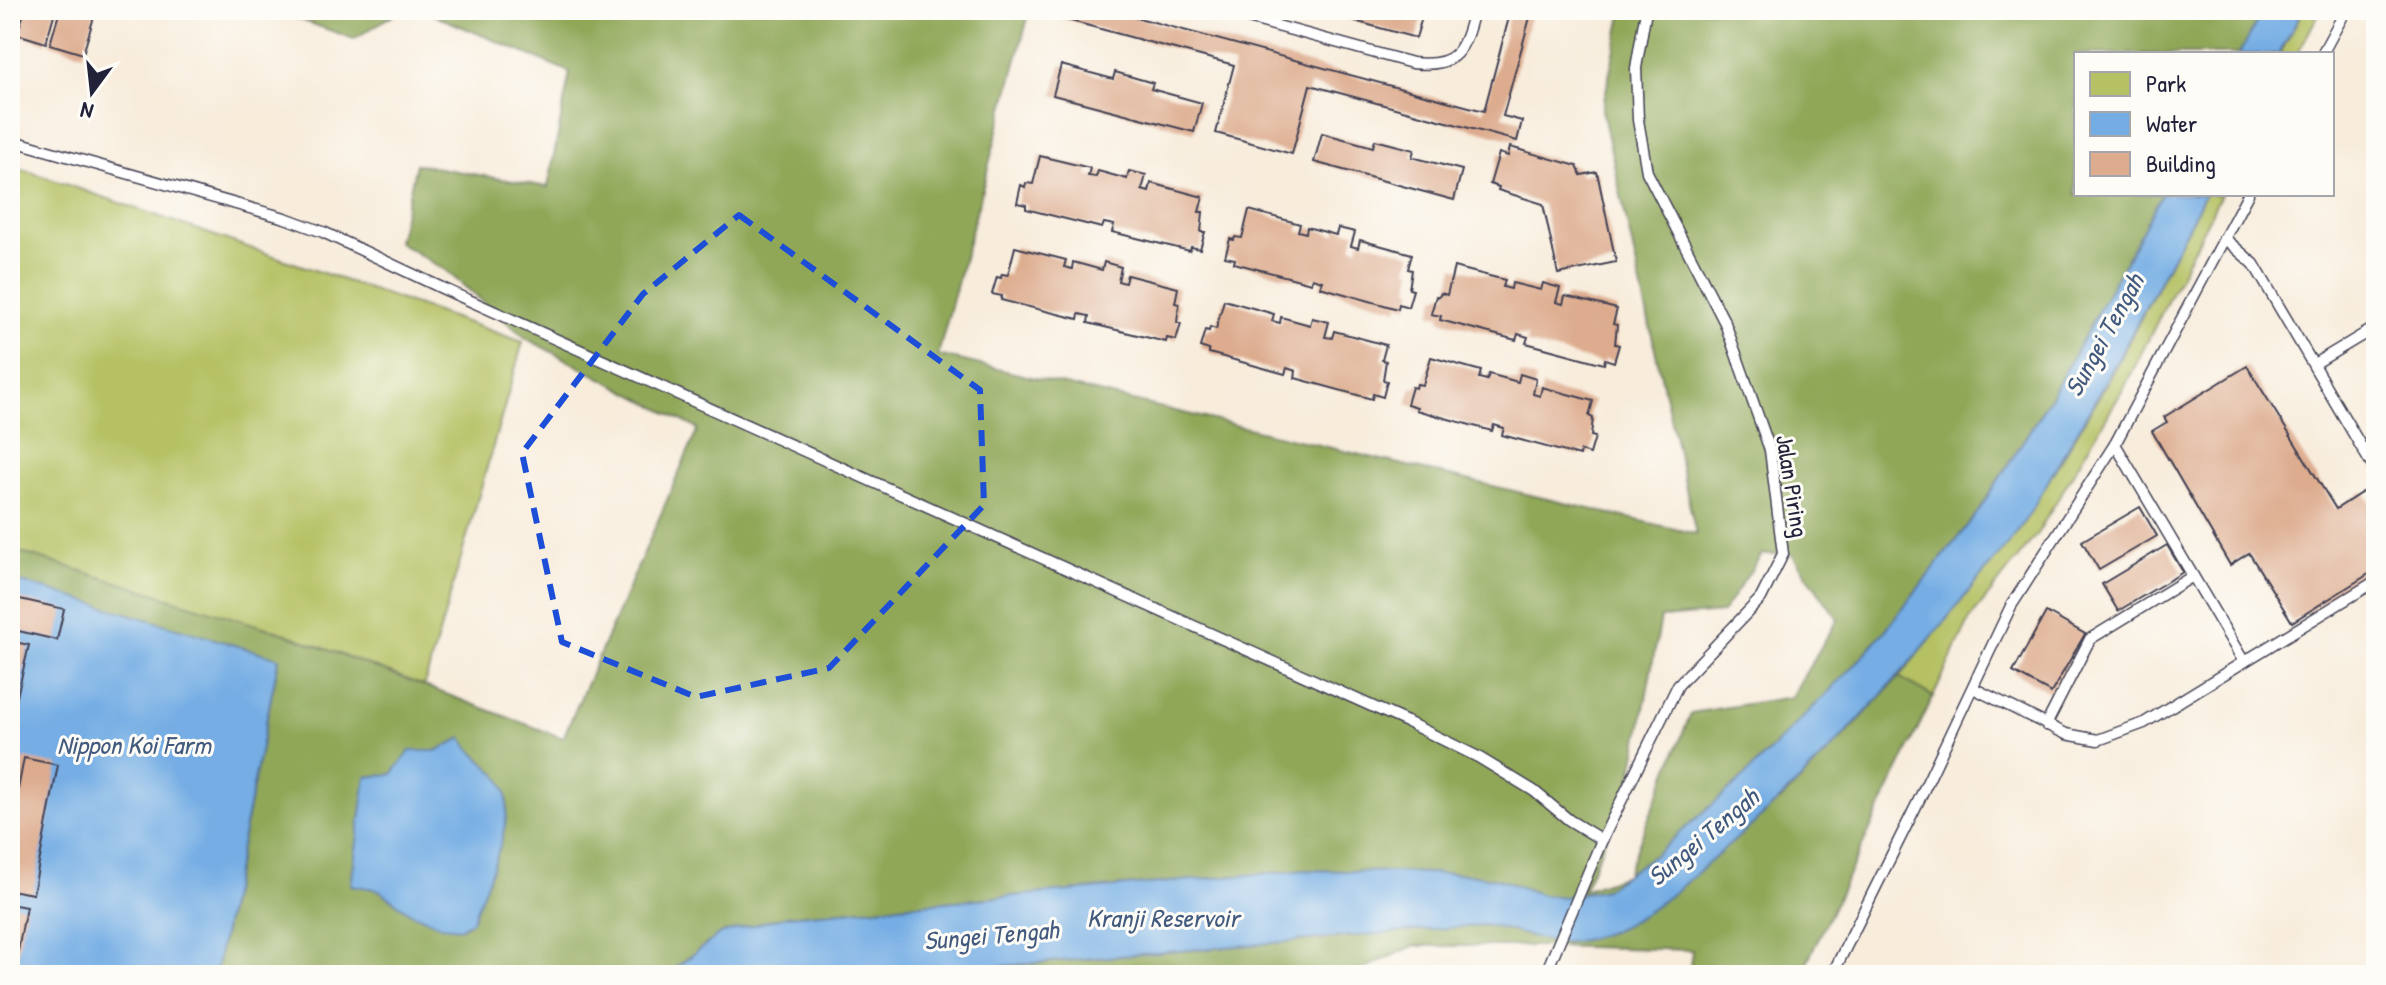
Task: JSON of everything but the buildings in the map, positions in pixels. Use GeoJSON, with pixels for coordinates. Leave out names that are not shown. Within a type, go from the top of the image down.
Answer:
{"type":"FeatureCollection","features":[{"type":"Feature","properties":{"kind":"lane"},"geometry":{"type":"LineString","coordinates":[[1219,10],[1412,63],[1436,66],[1453,58],[1465,43],[1474,10]]}},
{"type":"Feature","properties":{"kind":"lane","name":"Jalan Piring"},"geometry":{"type":"LineString","coordinates":[[1545,975],[1602,840],[1678,685],[1761,598],[1783,554],[1770,450],[1765,435],[1725,323],[1647,172],[1638,120],[1636,68],[1646,10]]}},
{"type":"Feature","properties":{"kind":"lane"},"geometry":{"type":"LineString","coordinates":[[2323,52],[2346,10]]}},
{"type":"Feature","properties":{"kind":"lane"},"geometry":{"type":"LineString","coordinates":[[10,140],[285,218],[323,232],[1407,722],[1478,757],[1534,791],[1569,820],[1602,840]]}},
{"type":"Feature","properties":{"kind":"lane"},"geometry":{"type":"LineString","coordinates":[[1832,975],[2011,606],[2115,444],[2247,196]]}},
{"type":"Feature","properties":{"kind":"lane"},"geometry":{"type":"LineString","coordinates":[[2224,238],[2254,264],[2376,472]]}},
{"type":"Feature","properties":{"kind":"lane"},"geometry":{"type":"LineString","coordinates":[[2314,364],[2376,327]]}},
{"type":"Feature","properties":{"kind":"lane"},"geometry":{"type":"LineString","coordinates":[[2115,444],[2244,662]]}},
{"type":"Feature","properties":{"kind":"lane"},"geometry":{"type":"LineString","coordinates":[[2046,725],[2090,639],[2193,576]]}},
{"type":"Feature","properties":{"kind":"lane"},"geometry":{"type":"LineString","coordinates":[[1973,688],[2066,734],[2098,740],[2144,723],[2376,581]]}},
{"type":"Feature","properties":{"kind":"highlighted area"},"geometry":{"type":"Polygon","coordinates":[[[739,215],[980,390],[984,505],[829,668],[696,697],[562,642],[522,453],[643,294],[739,215]]]}},
{"type":"Feature","properties":{"kind":"green space"},"geometry":{"type":"Polygon","coordinates":[[[273,10],[401,10],[354,39],[273,10]]]}},
{"type":"Feature","properties":{"kind":"green space"},"geometry":{"type":"Polygon","coordinates":[[[422,10],[1030,10],[938,355],[1696,534],[1602,110],[1623,10],[2263,10],[2240,52],[2074,52],[2074,196],[2161,196],[2054,392],[1978,512],[1853,667],[1742,779],[1657,853],[1605,890],[1563,897],[1542,895],[1498,879],[1469,874],[1306,870],[787,916],[720,934],[666,975],[215,975],[279,659],[10,579],[10,549],[286,634],[563,738],[698,429],[527,339],[445,270],[398,242],[416,164],[548,187],[570,72],[422,10]],[[1762,554],[1722,613],[1661,618],[1630,784],[1583,890],[1626,875],[1691,713],[1791,697],[1838,619],[1792,554],[1762,554]],[[462,739],[436,751],[410,752],[392,774],[352,885],[379,889],[409,912],[500,780],[472,754],[462,739]]]}},
{"type":"Feature","properties":{"kind":"green space"},"geometry":{"type":"Polygon","coordinates":[[[2303,10],[2321,10],[2298,52],[2281,52],[2303,10]]]}},
{"type":"Feature","properties":{"kind":"green space"},"geometry":{"type":"Polygon","coordinates":[[[10,165],[523,342],[420,700],[10,579],[10,165]]]}},
{"type":"Feature","properties":{"kind":"green space"},"geometry":{"type":"Polygon","coordinates":[[[2204,196],[2220,196],[2125,386],[2037,534],[1970,619],[1933,697],[1899,677],[2020,528],[2109,380],[2204,196]]]}},
{"type":"Feature","properties":{"kind":"green space"},"geometry":{"type":"Polygon","coordinates":[[[1899,677],[1933,697],[1801,975],[1689,975],[1692,950],[1414,946],[1349,975],[897,975],[1483,925],[1548,939],[1781,800],[1899,677]]]}},
{"type":"Feature","properties":{"kind":"water"},"geometry":{"type":"Polygon","coordinates":[[[2263,10],[2303,10],[2280,52],[2240,52],[2263,10]]]}},
{"type":"Feature","properties":{"kind":"water"},"geometry":{"type":"Polygon","coordinates":[[[2161,196],[2204,196],[2136,326],[2037,501],[2020,528],[1963,599],[1854,725],[1765,813],[1662,902],[1601,935],[1578,941],[1554,941],[1483,925],[897,975],[666,975],[720,934],[787,916],[1306,870],[1469,874],[1498,879],[1542,895],[1563,897],[1605,889],[1657,853],[1742,779],[1853,667],[1978,512],[2054,392],[2161,196]]]}},
{"type":"Feature","properties":{"kind":"water","name":"Nippon Koi Farm"},"geometry":{"type":"Polygon","coordinates":[[[10,579],[279,658],[215,975],[10,975],[10,579]]]}},
{"type":"Feature","properties":{"kind":"water"},"geometry":{"type":"Polygon","coordinates":[[[462,738],[500,779],[506,792],[507,809],[499,848],[485,889],[472,921],[461,928],[441,926],[409,912],[379,890],[351,885],[366,777],[392,774],[410,751],[436,751],[462,738]]]}},
{"type":"Feature","properties":{"kind":"water label","name":"Sungei Tengah"},"geometry":{"type":"Point","coordinates":[2104,335]}},
{"type":"Feature","properties":{"kind":"water label","name":"Sungei Tengah"},"geometry":{"type":"Point","coordinates":[1703,837]}},
{"type":"Feature","properties":{"kind":"water label","name":"Kranji Reservoir"},"geometry":{"type":"Point","coordinates":[1163,918]}},
{"type":"Feature","properties":{"kind":"water label","name":"Sungei Tengah"},"geometry":{"type":"Point","coordinates":[991,935]}}]}
